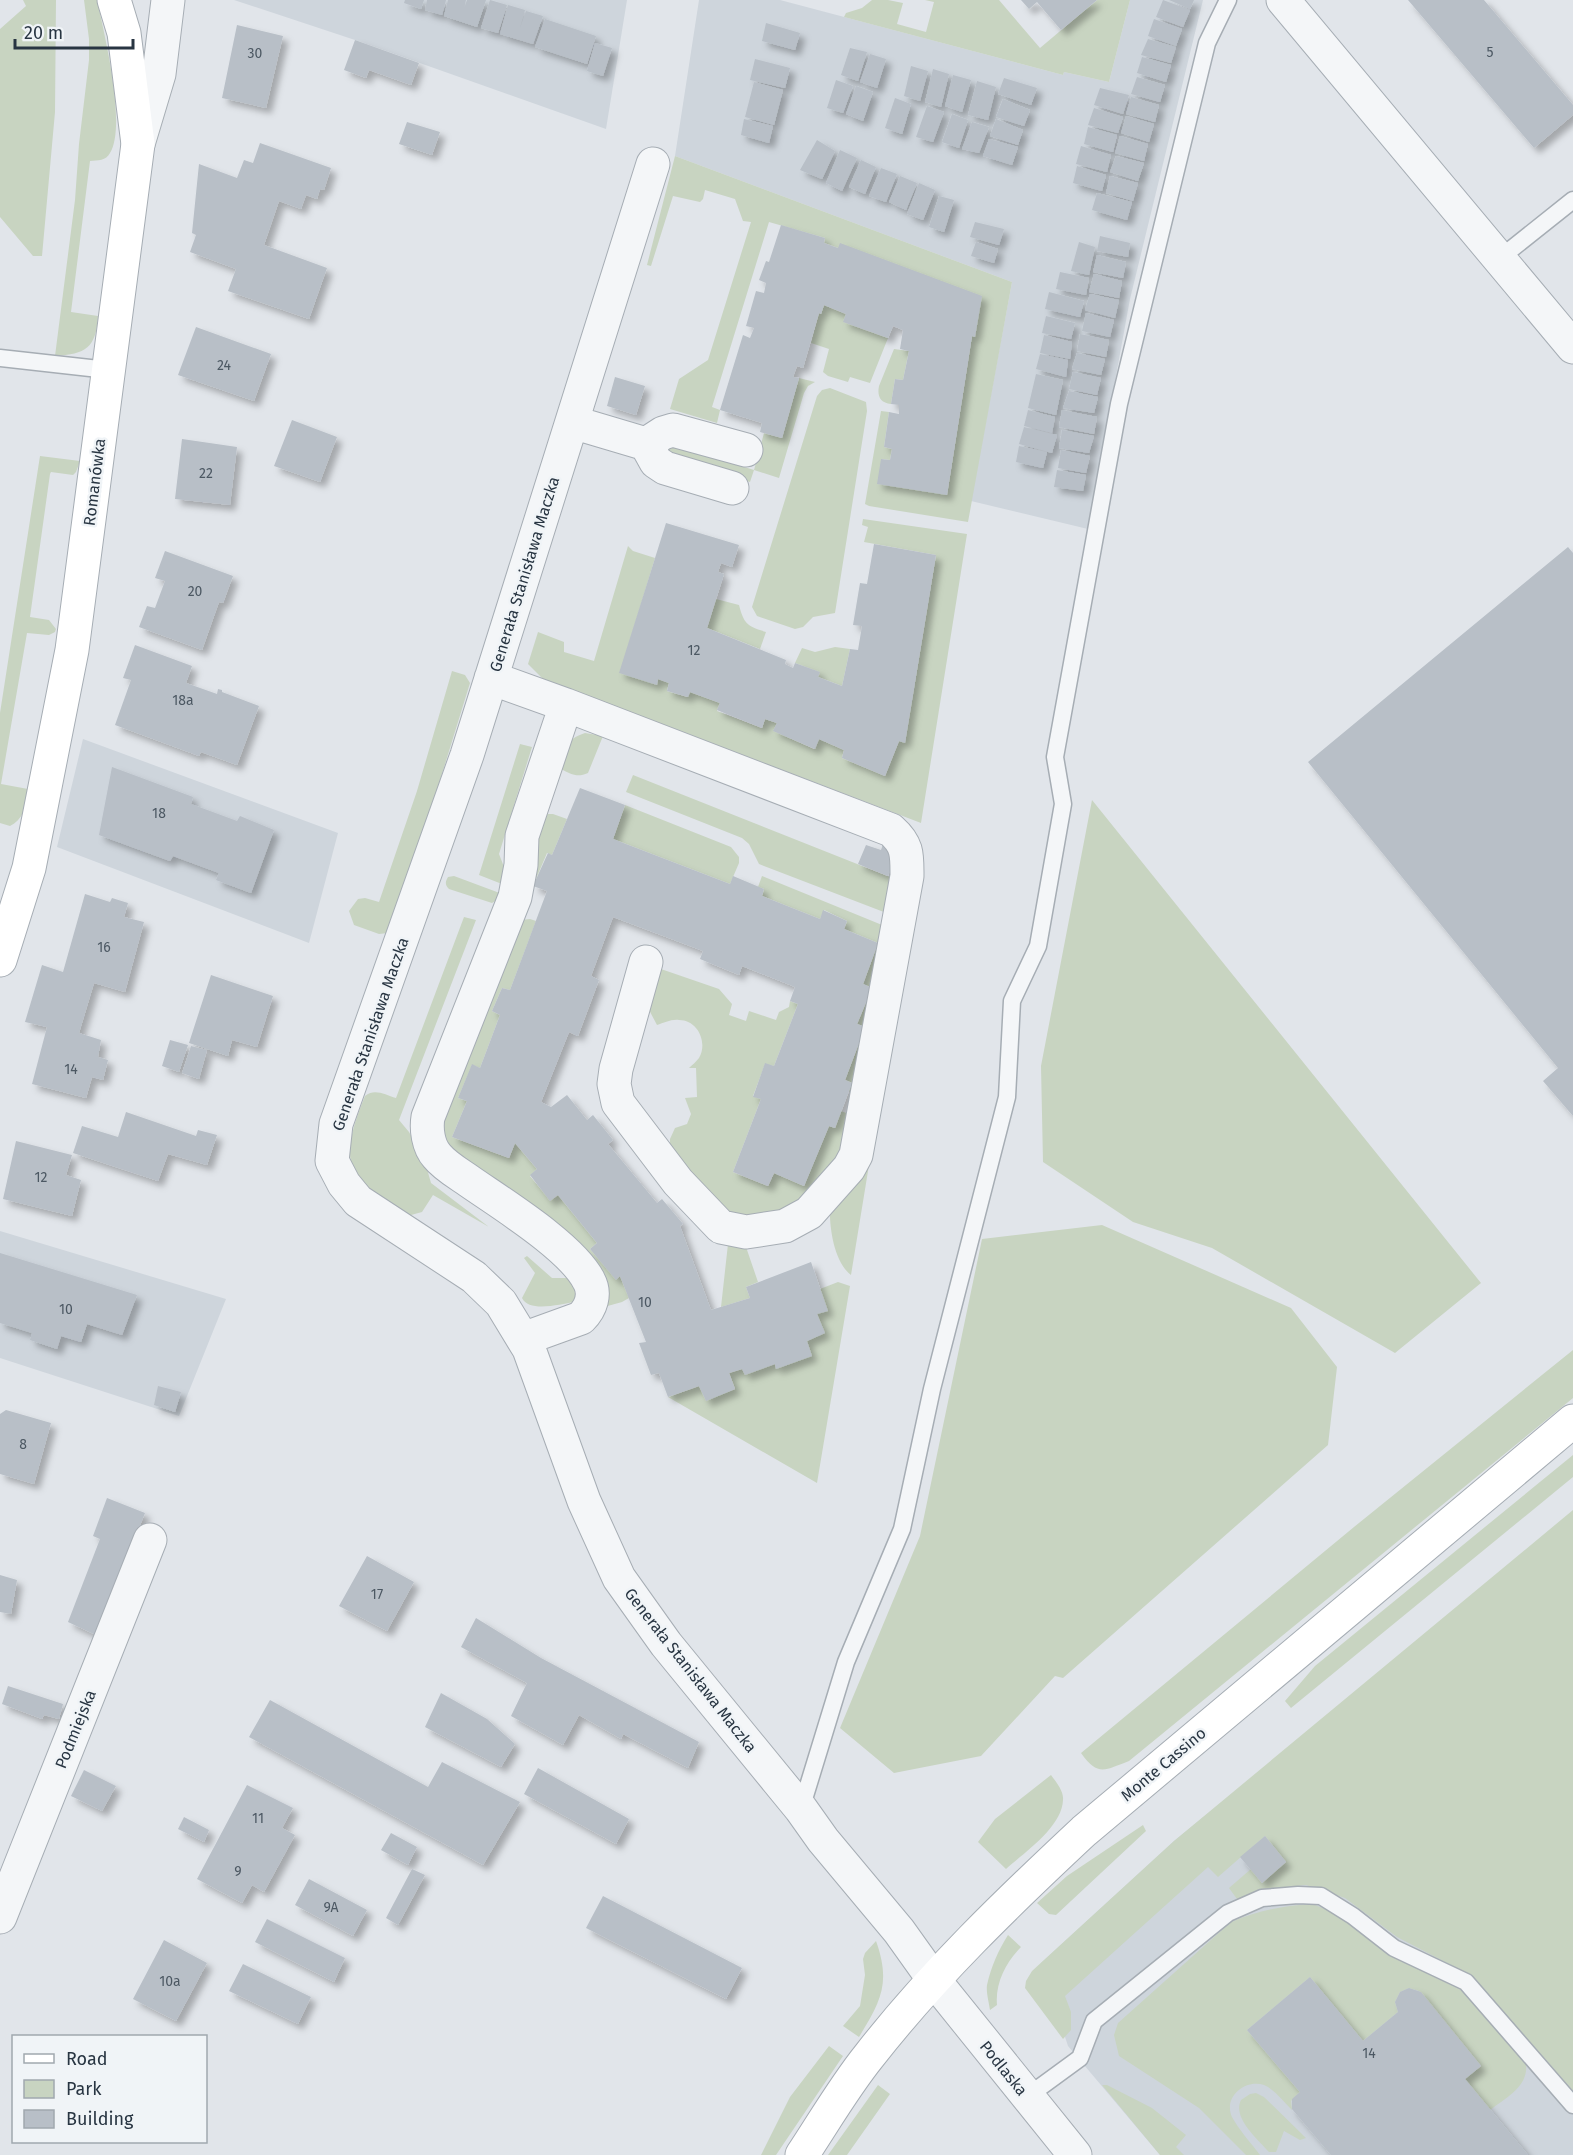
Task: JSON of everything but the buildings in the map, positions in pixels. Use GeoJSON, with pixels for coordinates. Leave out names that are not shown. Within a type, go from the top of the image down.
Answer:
{"type":"FeatureCollection","features":[{"type":"Feature","properties":{"kind":"main road"},"geometry":{"type":"LineString","coordinates":[[114,0],[124,33],[138,144]]}},
{"type":"Feature","properties":{"kind":"main road","name":"Romanówka"},"geometry":{"type":"LineString","coordinates":[[0,960],[29,868],[72,650],[138,144]]}},
{"type":"Feature","properties":{"kind":"main road","name":"Monte Cassino"},"geometry":{"type":"LineString","coordinates":[[802,2155],[868,2057],[934,1980],[1009,1901],[1084,1831],[1573,1420]]}},
{"type":"Feature","properties":{"kind":"street","name":"Romanówka"},"geometry":{"type":"LineString","coordinates":[[138,144],[159,74],[168,0]]}},
{"type":"Feature","properties":{"kind":"street"},"geometry":{"type":"LineString","coordinates":[[1283,0],[1573,348]]}},
{"type":"Feature","properties":{"kind":"street","name":"Generała Stanisława Maczka"},"geometry":{"type":"LineString","coordinates":[[653,164],[459,777],[336,1124],[332,1161],[344,1184],[358,1201],[474,1277],[501,1303],[529,1350],[584,1501],[620,1578],[666,1644],[899,1931],[934,1980]]}},
{"type":"Feature","properties":{"kind":"street"},"geometry":{"type":"LineString","coordinates":[[572,422],[646,444],[656,462],[665,468],[732,488]]}},
{"type":"Feature","properties":{"kind":"street"},"geometry":{"type":"LineString","coordinates":[[646,444],[663,433],[673,430],[746,450]]}},
{"type":"Feature","properties":{"kind":"street"},"geometry":{"type":"LineString","coordinates":[[491,678],[891,830],[904,845],[907,856],[907,876],[856,1155],[849,1168],[809,1213],[785,1227],[746,1232],[722,1227],[678,1182],[618,1103],[614,1084],[616,1069],[646,962]]}},
{"type":"Feature","properties":{"kind":"street"},"geometry":{"type":"LineString","coordinates":[[523,1339],[581,1318],[588,1311],[592,1300],[590,1282],[580,1268],[548,1237],[435,1155],[426,1130],[428,1117],[515,897],[521,865],[522,836],[566,705]]}},
{"type":"Feature","properties":{"kind":"street","name":"Podmiejska"},"geometry":{"type":"LineString","coordinates":[[0,1917],[150,1540]]}},
{"type":"Feature","properties":{"kind":"street","name":"Podlaska"},"geometry":{"type":"LineString","coordinates":[[934,1980],[1075,2155]]}},
{"type":"Feature","properties":{"kind":"lane"},"geometry":{"type":"LineString","coordinates":[[801,1809],[846,1662],[902,1529],[932,1389],[1007,1097],[1012,1001],[1038,946],[1054,859],[1063,804],[1055,757],[1119,404],[1206,43],[1228,0]]}},
{"type":"Feature","properties":{"kind":"lane"},"geometry":{"type":"LineString","coordinates":[[1499,259],[1573,200]]}},
{"type":"Feature","properties":{"kind":"lane"},"geometry":{"type":"LineString","coordinates":[[0,358],[108,370]]}},
{"type":"Feature","properties":{"kind":"lane"},"geometry":{"type":"LineString","coordinates":[[1028,2096],[1080,2058],[1094,2021],[1228,1913],[1262,1898],[1298,1895],[1321,1896],[1353,1916],[1394,1948],[1466,1982],[1573,2105]]}},
{"type":"Feature","properties":{"kind":"shaded area"},"geometry":{"type":"Polygon","coordinates":[[[234,0],[627,0],[606,129],[355,40],[234,0]]]}},
{"type":"Feature","properties":{"kind":"shaded area"},"geometry":{"type":"Polygon","coordinates":[[[699,0],[780,0],[1063,75],[1064,72],[1109,82],[1130,0],[1203,0],[1130,299],[1088,529],[971,501],[1012,282],[675,156],[699,0]]]}},
{"type":"Feature","properties":{"kind":"shaded area"},"geometry":{"type":"Polygon","coordinates":[[[83,739],[338,833],[309,943],[57,847],[83,739]]]}},
{"type":"Feature","properties":{"kind":"shaded area"},"geometry":{"type":"Polygon","coordinates":[[[0,1231],[226,1299],[179,1416],[0,1358],[0,1231]]]}},
{"type":"Feature","properties":{"kind":"shaded area"},"geometry":{"type":"Polygon","coordinates":[[[1259,1772],[1479,1982],[1573,2091],[1573,2155],[1160,2155],[1068,2046],[1041,1963],[1174,1841],[1259,1772]]]}},
{"type":"Feature","properties":{"kind":"green space"},"geometry":{"type":"Polygon","coordinates":[[[23,0],[56,0],[55,112],[42,256],[33,256],[0,217],[0,29],[26,6],[23,0]]]}},
{"type":"Feature","properties":{"kind":"green space"},"geometry":{"type":"Polygon","coordinates":[[[84,0],[97,0],[113,78],[115,140],[108,156],[101,160],[90,161],[71,312],[98,316],[95,335],[92,342],[82,351],[55,356],[75,200],[89,60],[84,0]]]}},
{"type":"Feature","properties":{"kind":"green space"},"geometry":{"type":"Polygon","coordinates":[[[872,0],[903,3],[897,24],[926,32],[934,2],[925,0],[999,0],[1040,48],[1097,0],[1130,0],[1109,82],[1064,72],[1063,75],[844,17],[846,13],[862,8],[872,0]]]}},
{"type":"Feature","properties":{"kind":"green space"},"geometry":{"type":"Polygon","coordinates":[[[675,156],[1012,282],[968,522],[865,504],[881,411],[889,412],[884,447],[892,449],[890,460],[881,459],[947,495],[972,336],[975,337],[838,248],[824,243],[825,238],[769,222],[712,407],[720,410],[717,423],[670,409],[679,379],[708,360],[751,222],[743,221],[735,199],[705,190],[700,202],[673,196],[651,266],[647,265],[675,156]]]}},
{"type":"Feature","properties":{"kind":"green space"},"geometry":{"type":"Polygon","coordinates":[[[824,305],[846,314],[844,322],[888,338],[870,383],[850,377],[848,382],[828,376],[823,372],[829,349],[811,343],[819,313],[821,314],[824,305]]]}},
{"type":"Feature","properties":{"kind":"green space"},"geometry":{"type":"Polygon","coordinates":[[[894,349],[909,351],[903,380],[895,379],[891,404],[882,401],[878,390],[894,349]]]}},
{"type":"Feature","properties":{"kind":"green space"},"geometry":{"type":"Polygon","coordinates":[[[799,378],[815,382],[808,386],[804,393],[779,478],[754,470],[764,433],[782,438],[799,378]]]}},
{"type":"Feature","properties":{"kind":"green space"},"geometry":{"type":"Polygon","coordinates":[[[830,388],[866,402],[867,411],[835,613],[813,617],[803,627],[795,629],[757,616],[752,607],[817,396],[822,390],[830,388]]]}},
{"type":"Feature","properties":{"kind":"green space"},"geometry":{"type":"Polygon","coordinates":[[[669,444],[754,470],[750,482],[668,456],[665,447],[669,444]]]}},
{"type":"Feature","properties":{"kind":"green space"},"geometry":{"type":"Polygon","coordinates":[[[40,456],[80,461],[73,475],[51,472],[50,474],[30,617],[49,620],[56,629],[49,635],[27,633],[1,784],[28,789],[28,794],[22,815],[10,826],[0,823],[0,713],[40,456]]]}},
{"type":"Feature","properties":{"kind":"green space"},"geometry":{"type":"Polygon","coordinates":[[[863,519],[967,534],[921,823],[636,714],[547,683],[528,664],[538,632],[564,642],[564,652],[594,661],[628,546],[633,551],[655,558],[620,673],[657,684],[658,679],[669,683],[667,691],[687,697],[690,692],[720,703],[717,711],[762,728],[765,719],[777,723],[774,731],[814,749],[819,739],[844,750],[842,758],[885,776],[899,741],[905,742],[936,555],[864,542],[868,527],[862,525],[863,519]]]}},
{"type":"Feature","properties":{"kind":"green space"},"geometry":{"type":"Polygon","coordinates":[[[716,599],[739,605],[747,623],[766,632],[760,649],[707,628],[716,599]]]}},
{"type":"Feature","properties":{"kind":"green space"},"geometry":{"type":"Polygon","coordinates":[[[835,647],[850,649],[842,686],[818,677],[819,672],[795,663],[802,648],[815,652],[835,647]]]}},
{"type":"Feature","properties":{"kind":"green space"},"geometry":{"type":"Polygon","coordinates":[[[452,671],[465,675],[470,683],[425,829],[388,933],[379,934],[354,925],[349,911],[358,899],[365,898],[379,902],[417,791],[452,671]]]}},
{"type":"Feature","properties":{"kind":"green space"},"geometry":{"type":"Polygon","coordinates":[[[585,733],[603,736],[588,773],[571,774],[561,769],[565,751],[569,742],[585,733]]]}},
{"type":"Feature","properties":{"kind":"green space"},"geometry":{"type":"Polygon","coordinates":[[[520,744],[532,747],[499,854],[506,872],[507,886],[479,875],[520,744]]]}},
{"type":"Feature","properties":{"kind":"green space"},"geometry":{"type":"Polygon","coordinates":[[[633,775],[900,881],[889,914],[759,864],[749,844],[742,838],[626,792],[633,775]]]}},
{"type":"Feature","properties":{"kind":"green space"},"geometry":{"type":"Polygon","coordinates":[[[1092,800],[1481,1283],[1395,1353],[1212,1248],[1133,1222],[1043,1162],[1041,1066],[1092,800]]]}},
{"type":"Feature","properties":{"kind":"green space"},"geometry":{"type":"Polygon","coordinates":[[[625,805],[731,847],[739,857],[739,863],[730,884],[613,839],[625,805]]]}},
{"type":"Feature","properties":{"kind":"green space"},"geometry":{"type":"Polygon","coordinates":[[[548,814],[567,819],[552,855],[547,853],[533,886],[530,872],[543,817],[548,814]]]}},
{"type":"Feature","properties":{"kind":"green space"},"geometry":{"type":"Polygon","coordinates":[[[454,876],[505,895],[492,903],[449,889],[446,880],[454,876]]]}},
{"type":"Feature","properties":{"kind":"green space"},"geometry":{"type":"Polygon","coordinates":[[[762,876],[887,927],[859,1096],[849,1091],[852,1083],[845,1080],[865,1027],[857,1024],[872,988],[863,984],[878,943],[844,929],[847,921],[824,910],[820,919],[762,896],[764,889],[758,887],[762,876]]]}},
{"type":"Feature","properties":{"kind":"green space"},"geometry":{"type":"Polygon","coordinates":[[[464,917],[476,920],[399,1120],[409,1132],[425,1162],[431,1183],[489,1227],[433,1195],[422,1212],[405,1215],[366,1188],[357,1178],[350,1155],[350,1143],[356,1119],[365,1096],[376,1092],[396,1098],[464,917]]]}},
{"type":"Feature","properties":{"kind":"green space"},"geometry":{"type":"Polygon","coordinates":[[[521,920],[536,921],[510,990],[502,988],[492,1011],[500,1015],[480,1068],[472,1065],[458,1098],[467,1101],[452,1137],[509,1158],[515,1143],[537,1169],[530,1176],[550,1200],[558,1195],[597,1243],[590,1249],[616,1279],[620,1276],[629,1298],[604,1307],[445,1148],[439,1115],[521,920]]]}},
{"type":"Feature","properties":{"kind":"green space"},"geometry":{"type":"Polygon","coordinates":[[[658,968],[719,989],[732,1004],[729,1015],[746,1021],[749,1011],[776,1020],[779,1012],[789,1007],[790,1001],[798,1004],[774,1066],[765,1064],[753,1096],[761,1099],[733,1172],[768,1186],[774,1173],[804,1186],[829,1126],[835,1128],[841,1111],[854,1116],[851,1143],[796,1208],[741,1218],[722,1214],[670,1148],[670,1139],[675,1128],[687,1124],[691,1114],[685,1098],[697,1097],[696,1068],[689,1068],[702,1052],[702,1039],[696,1028],[686,1021],[673,1020],[657,1025],[648,1008],[658,968]]]}},
{"type":"Feature","properties":{"kind":"green space"},"geometry":{"type":"Polygon","coordinates":[[[869,1165],[851,1275],[840,1262],[834,1244],[830,1224],[830,1206],[869,1165]]]}},
{"type":"Feature","properties":{"kind":"green space"},"geometry":{"type":"Polygon","coordinates":[[[1102,1225],[1291,1308],[1337,1367],[1328,1445],[1063,1678],[1055,1676],[981,1756],[894,1773],[840,1728],[920,1536],[982,1239],[1102,1225]]]}},
{"type":"Feature","properties":{"kind":"green space"},"geometry":{"type":"Polygon","coordinates":[[[728,1244],[746,1247],[758,1282],[746,1287],[750,1298],[721,1307],[728,1244]]]}},
{"type":"Feature","properties":{"kind":"green space"},"geometry":{"type":"Polygon","coordinates":[[[527,1256],[552,1278],[573,1278],[579,1288],[574,1302],[546,1306],[526,1303],[522,1298],[535,1273],[524,1258],[527,1256]]]}},
{"type":"Feature","properties":{"kind":"green space"},"geometry":{"type":"Polygon","coordinates":[[[838,1282],[850,1286],[817,1483],[668,1397],[699,1386],[706,1400],[735,1389],[729,1373],[775,1364],[776,1368],[807,1341],[824,1333],[817,1314],[820,1289],[838,1282]]]}},
{"type":"Feature","properties":{"kind":"green space"},"geometry":{"type":"Polygon","coordinates":[[[1573,1350],[1573,1398],[1129,1761],[1102,1769],[1092,1766],[1087,1761],[1081,1753],[1354,1527],[1573,1350]]]}},
{"type":"Feature","properties":{"kind":"green space"},"geometry":{"type":"Polygon","coordinates":[[[1573,1455],[1573,1477],[1291,1708],[1285,1701],[1315,1666],[1573,1455]]]}},
{"type":"Feature","properties":{"kind":"green space"},"geometry":{"type":"Polygon","coordinates":[[[1573,1510],[1573,2091],[1472,1976],[1397,1937],[1345,1898],[1306,1885],[1279,1888],[1237,1899],[1229,1888],[1251,1869],[1262,1883],[1286,1862],[1265,1836],[1218,1877],[1208,1867],[1065,1996],[1071,2012],[1071,2030],[1063,2039],[1025,1988],[1032,1971],[1174,1841],[1573,1510]]]}},
{"type":"Feature","properties":{"kind":"green space"},"geometry":{"type":"Polygon","coordinates":[[[1051,1775],[1062,1793],[1061,1810],[1050,1829],[1006,1869],[978,1842],[995,1819],[1051,1775]]]}},
{"type":"Feature","properties":{"kind":"green space"},"geometry":{"type":"Polygon","coordinates":[[[1143,1825],[1146,1831],[1056,1915],[1049,1914],[1037,1903],[1067,1876],[1143,1825]]]}},
{"type":"Feature","properties":{"kind":"green space"},"geometry":{"type":"Polygon","coordinates":[[[1313,1904],[1334,1913],[1390,1954],[1463,1991],[1526,2063],[1524,2078],[1516,2090],[1490,2110],[1465,2079],[1481,2066],[1419,1991],[1409,1988],[1400,1992],[1395,2002],[1398,2012],[1363,2041],[1310,1977],[1247,2030],[1300,2092],[1291,2101],[1292,2110],[1264,2085],[1243,2087],[1233,2097],[1230,2110],[1232,2117],[1260,2155],[1246,2155],[1199,2108],[1119,2056],[1114,2035],[1118,2023],[1231,1922],[1271,1909],[1313,1904]]]}},
{"type":"Feature","properties":{"kind":"green space"},"geometry":{"type":"Polygon","coordinates":[[[1008,1935],[1021,1947],[1003,1973],[998,1989],[997,2005],[990,2010],[987,1985],[995,1959],[1008,1935]]]}},
{"type":"Feature","properties":{"kind":"green space"},"geometry":{"type":"Polygon","coordinates":[[[876,1941],[883,1969],[883,1980],[878,2002],[859,2037],[843,2026],[860,2006],[865,1975],[863,1959],[865,1953],[876,1941]]]}},
{"type":"Feature","properties":{"kind":"green space"},"geometry":{"type":"Polygon","coordinates":[[[829,2046],[843,2056],[776,2155],[761,2155],[790,2097],[829,2046]]]}},
{"type":"Feature","properties":{"kind":"green space"},"geometry":{"type":"Polygon","coordinates":[[[878,2085],[890,2094],[847,2155],[828,2155],[878,2085]]]}},
{"type":"Feature","properties":{"kind":"green space"},"geometry":{"type":"Polygon","coordinates":[[[1102,2085],[1107,2085],[1152,2108],[1186,2135],[1176,2147],[1184,2155],[1160,2155],[1102,2085]]]}},
{"type":"Feature","properties":{"kind":"green space"},"geometry":{"type":"Polygon","coordinates":[[[1256,2093],[1264,2097],[1306,2138],[1300,2140],[1284,2131],[1276,2152],[1269,2152],[1248,2128],[1240,2114],[1241,2100],[1256,2093]]]}}]}
